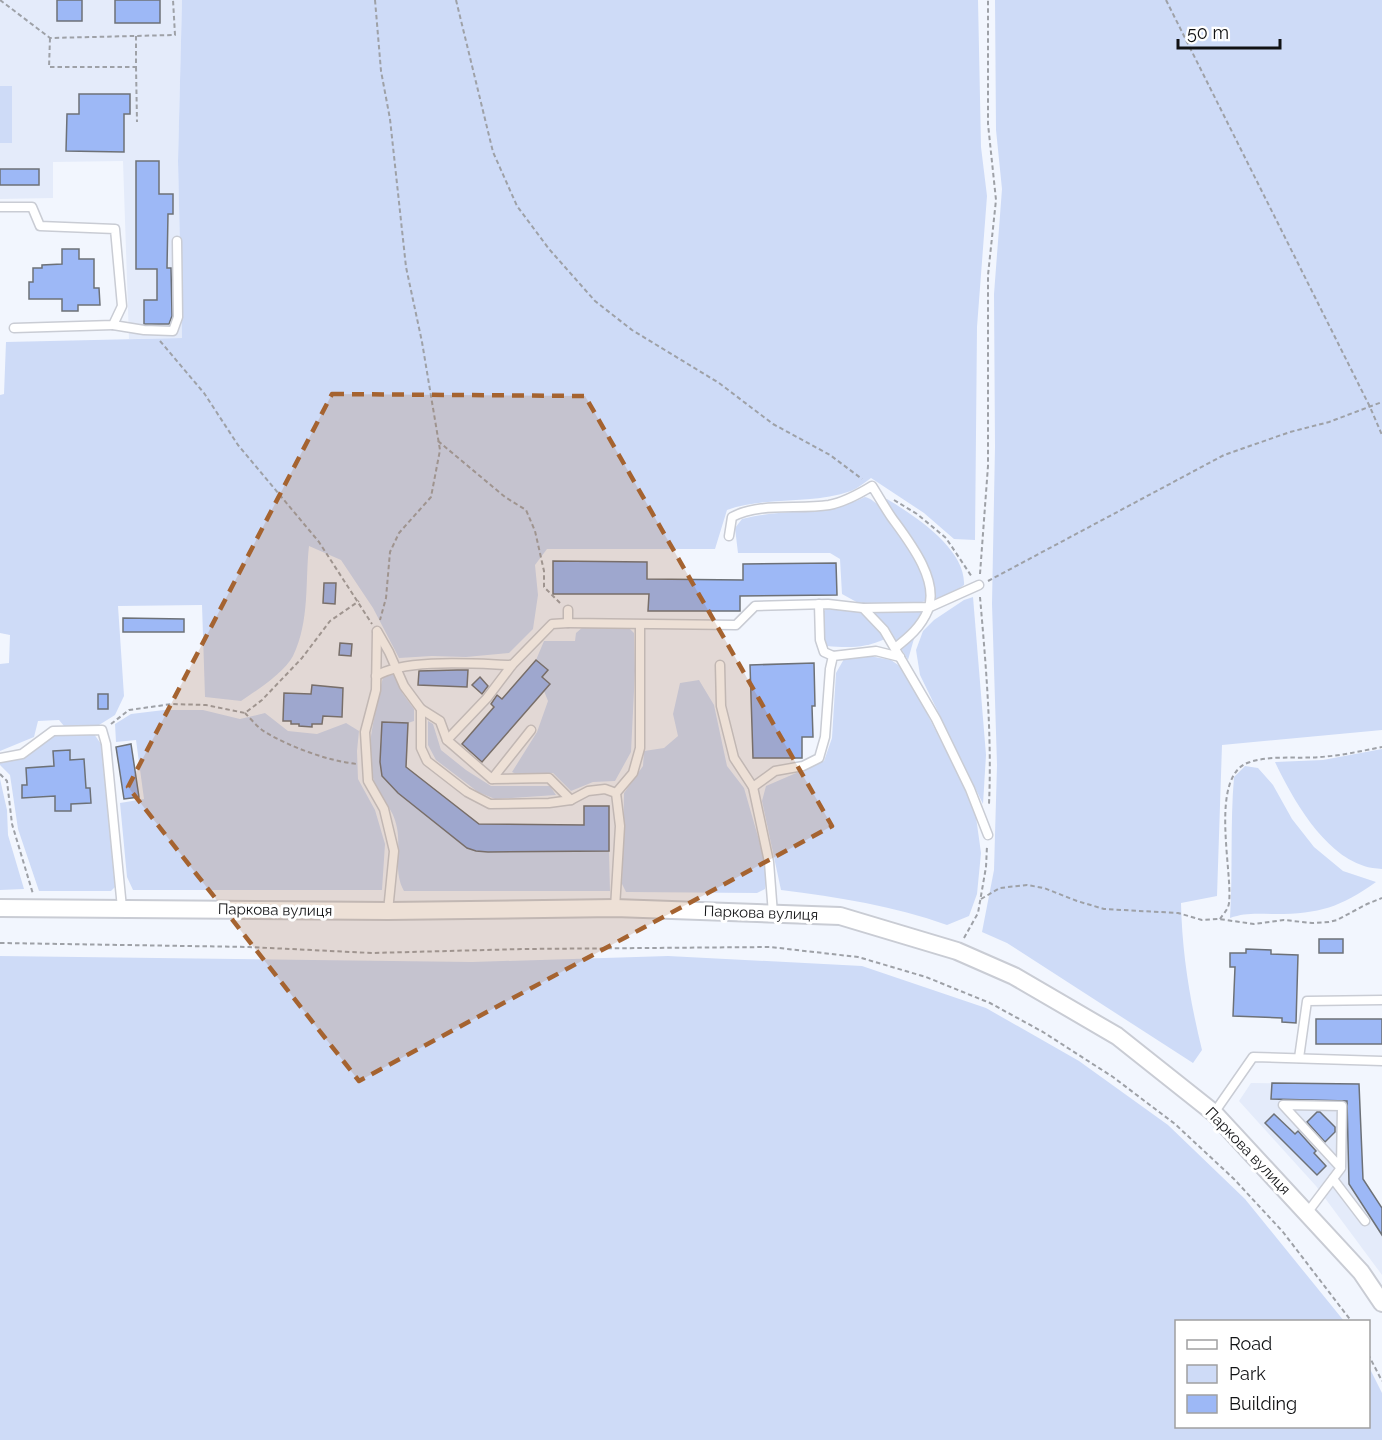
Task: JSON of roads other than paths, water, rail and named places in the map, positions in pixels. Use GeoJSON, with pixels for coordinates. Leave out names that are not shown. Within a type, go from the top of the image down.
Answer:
{"type":"FeatureCollection","features":[{"type":"Feature","properties":{"kind":"street","name":"Паркова вулиця"},"geometry":{"type":"LineString","coordinates":[[0,908],[387,911],[615,908],[840,916],[957,951],[1014,976],[1117,1036],[1214,1113],[1361,1272],[1382,1303]]}},
{"type":"Feature","properties":{"kind":"lane"},"geometry":{"type":"LineString","coordinates":[[0,207],[32,207],[40,226],[115,229],[122,306],[113,325]]}},
{"type":"Feature","properties":{"kind":"lane"},"geometry":{"type":"LineString","coordinates":[[14,328],[113,325],[173,331],[178,316],[177,241]]}},
{"type":"Feature","properties":{"kind":"lane"},"geometry":{"type":"LineString","coordinates":[[729,536],[732,517],[746,510],[830,505],[852,498],[872,486],[912,544],[929,581],[930,607],[921,624],[895,648]]}},
{"type":"Feature","properties":{"kind":"lane"},"geometry":{"type":"LineString","coordinates":[[447,740],[487,698],[512,664],[552,624],[568,622],[736,625],[755,606],[819,604],[863,608],[930,607],[979,585]]}},
{"type":"Feature","properties":{"kind":"lane"},"geometry":{"type":"LineString","coordinates":[[819,604],[820,640],[824,651],[833,656],[876,651],[900,657]]}},
{"type":"Feature","properties":{"kind":"lane"},"geometry":{"type":"LineString","coordinates":[[863,608],[884,630],[936,719],[970,789],[988,835]]}},
{"type":"Feature","properties":{"kind":"lane"},"geometry":{"type":"LineString","coordinates":[[568,610],[568,622]]}},
{"type":"Feature","properties":{"kind":"lane"},"geometry":{"type":"LineString","coordinates":[[615,908],[620,826],[616,793],[633,773],[640,748],[640,625]]}},
{"type":"Feature","properties":{"kind":"lane"},"geometry":{"type":"LineString","coordinates":[[387,911],[394,851],[384,809],[368,781],[365,732],[376,690],[376,631],[389,652],[404,686],[421,709],[440,722],[447,740],[492,779],[549,778],[571,800]]}},
{"type":"Feature","properties":{"kind":"lane"},"geometry":{"type":"LineString","coordinates":[[753,787],[775,771],[803,766],[819,758],[825,737],[833,656]]}},
{"type":"Feature","properties":{"kind":"lane"},"geometry":{"type":"LineString","coordinates":[[376,676],[386,669],[418,664],[512,664]]}},
{"type":"Feature","properties":{"kind":"lane"},"geometry":{"type":"LineString","coordinates":[[720,665],[721,706],[734,758],[753,787],[769,862],[773,914]]}},
{"type":"Feature","properties":{"kind":"lane"},"geometry":{"type":"LineString","coordinates":[[421,709],[421,748],[427,761],[467,792],[490,804],[571,800],[588,791],[604,789],[616,793]]}},
{"type":"Feature","properties":{"kind":"lane"},"geometry":{"type":"LineString","coordinates":[[0,758],[22,754],[53,731],[102,730],[106,744],[122,908]]}},
{"type":"Feature","properties":{"kind":"lane"},"geometry":{"type":"LineString","coordinates":[[492,779],[531,730]]}},
{"type":"Feature","properties":{"kind":"lane"},"geometry":{"type":"LineString","coordinates":[[1299,1058],[1307,1001],[1382,1000]]}},
{"type":"Feature","properties":{"kind":"lane"},"geometry":{"type":"LineString","coordinates":[[1214,1113],[1253,1057],[1382,1061]]}},
{"type":"Feature","properties":{"kind":"lane"},"geometry":{"type":"LineString","coordinates":[[1307,1213],[1341,1168],[1342,1106],[1282,1106],[1341,1168]]}},
{"type":"Feature","properties":{"kind":"lane"},"geometry":{"type":"LineString","coordinates":[[1333,1179],[1365,1221]]}}]}
